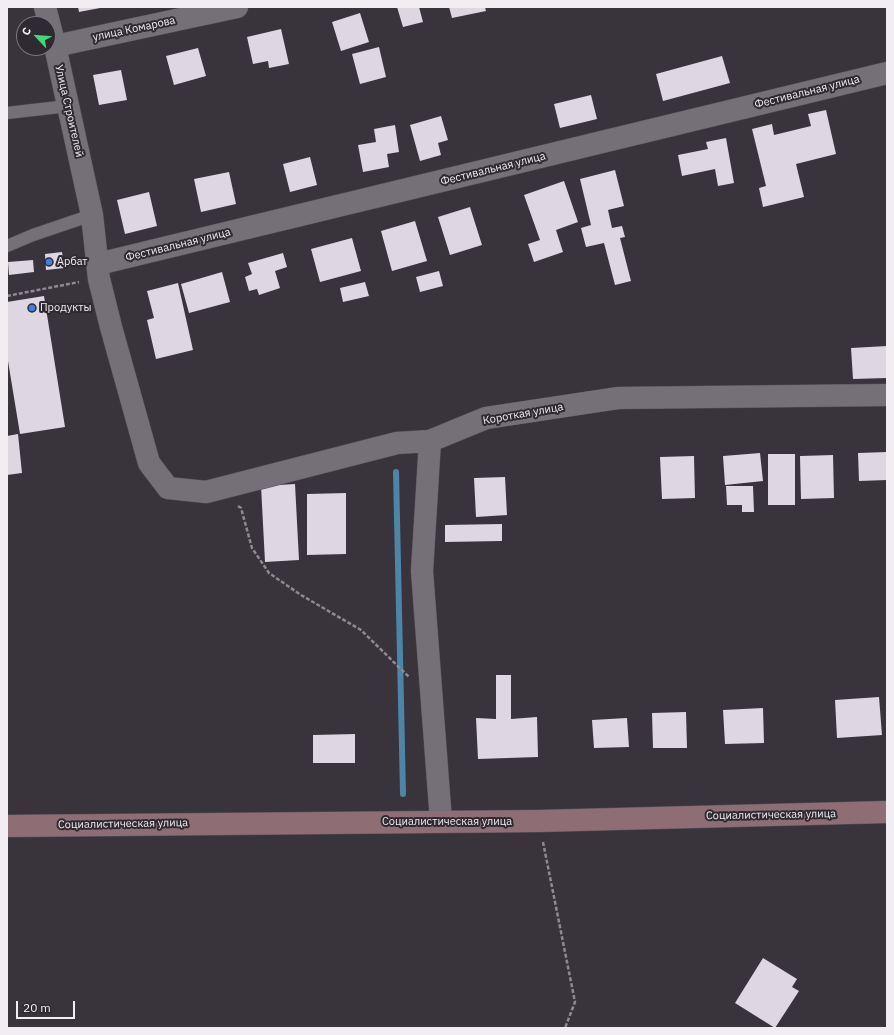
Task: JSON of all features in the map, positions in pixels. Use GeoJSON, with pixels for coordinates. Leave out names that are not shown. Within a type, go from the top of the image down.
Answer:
{"type":"FeatureCollection","features":[{"type":"Feature","properties":{"kind":"street","name":"улица Комарова"},"geometry":{"type":"LineString","coordinates":[[56,46],[237,7]]}},
{"type":"Feature","properties":{"kind":"street","name":"Улица Строителей"},"geometry":{"type":"LineString","coordinates":[[56,55],[92,215],[99,271],[111,327],[149,463],[168,488]]}},
{"type":"Feature","properties":{"kind":"street","name":"Фестивальная улица"},"geometry":{"type":"LineString","coordinates":[[99,271],[887,73]]}},
{"type":"Feature","properties":{"kind":"street","name":"Короткая улица"},"geometry":{"type":"LineString","coordinates":[[168,488],[206,492],[397,443],[430,441],[486,418],[618,398],[887,396]]}},
{"type":"Feature","properties":{"kind":"street"},"geometry":{"type":"LineString","coordinates":[[430,441],[422,571],[441,821]]}},
{"type":"Feature","properties":{"kind":"street","name":"Социалистическая улица"},"geometry":{"type":"LineString","coordinates":[[7,826],[539,821],[887,812]]}},
{"type":"Feature","properties":{"kind":"lane"},"geometry":{"type":"LineString","coordinates":[[7,113],[68,106]]}},
{"type":"Feature","properties":{"kind":"lane"},"geometry":{"type":"LineString","coordinates":[[7,246],[33,235],[92,215]]}},
{"type":"Feature","properties":{"kind":"path"},"geometry":{"type":"LineString","coordinates":[[7,296],[99,271]]}},
{"type":"Feature","properties":{"kind":"path"},"geometry":{"type":"LineString","coordinates":[[206,492],[241,508],[252,548],[269,573],[301,595],[361,630],[410,678]]}},
{"type":"Feature","properties":{"kind":"path"},"geometry":{"type":"LineString","coordinates":[[539,821],[575,1002],[565,1028]]}},
{"type":"Feature","properties":{"kind":"building"},"geometry":{"type":"Polygon","coordinates":[[[78,7],[100,7],[100,8],[79,12],[78,7]]]}},
{"type":"Feature","properties":{"kind":"building"},"geometry":{"type":"Polygon","coordinates":[[[397,7],[419,7],[423,22],[403,27],[397,7]]]}},
{"type":"Feature","properties":{"kind":"building"},"geometry":{"type":"Polygon","coordinates":[[[449,7],[485,7],[486,11],[452,18],[449,7]]]}},
{"type":"Feature","properties":{"kind":"building"},"geometry":{"type":"Polygon","coordinates":[[[360,13],[369,42],[341,51],[332,22],[360,13]]]}},
{"type":"Feature","properties":{"kind":"building"},"geometry":{"type":"Polygon","coordinates":[[[281,29],[289,64],[269,68],[268,61],[253,64],[247,37],[281,29]]]}},
{"type":"Feature","properties":{"kind":"building"},"geometry":{"type":"Polygon","coordinates":[[[379,47],[386,77],[360,84],[352,54],[379,47]]]}},
{"type":"Feature","properties":{"kind":"building"},"geometry":{"type":"Polygon","coordinates":[[[198,48],[206,76],[174,85],[166,56],[198,48]]]}},
{"type":"Feature","properties":{"kind":"building"},"geometry":{"type":"Polygon","coordinates":[[[722,56],[730,83],[663,101],[656,74],[722,56]]]}},
{"type":"Feature","properties":{"kind":"building"},"geometry":{"type":"Polygon","coordinates":[[[121,70],[127,100],[99,105],[93,75],[121,70]]]}},
{"type":"Feature","properties":{"kind":"building"},"geometry":{"type":"Polygon","coordinates":[[[591,95],[597,119],[560,128],[554,104],[591,95]]]}},
{"type":"Feature","properties":{"kind":"building"},"geometry":{"type":"Polygon","coordinates":[[[826,110],[836,154],[796,164],[804,197],[763,207],[759,188],[766,186],[752,129],[772,124],[774,135],[811,126],[808,114],[826,110]]]}},
{"type":"Feature","properties":{"kind":"building"},"geometry":{"type":"Polygon","coordinates":[[[441,116],[448,140],[438,143],[441,155],[420,161],[410,125],[441,116]]]}},
{"type":"Feature","properties":{"kind":"building"},"geometry":{"type":"Polygon","coordinates":[[[395,125],[399,152],[387,154],[389,167],[363,172],[358,145],[376,142],[374,129],[395,125]]]}},
{"type":"Feature","properties":{"kind":"building"},"geometry":{"type":"Polygon","coordinates":[[[726,138],[734,183],[718,186],[715,169],[682,176],[678,155],[708,149],[706,142],[726,138]]]}},
{"type":"Feature","properties":{"kind":"building"},"geometry":{"type":"Polygon","coordinates":[[[310,157],[317,185],[290,192],[283,164],[310,157]]]}},
{"type":"Feature","properties":{"kind":"building"},"geometry":{"type":"Polygon","coordinates":[[[615,170],[624,206],[608,210],[612,228],[622,226],[625,237],[620,238],[631,281],[615,285],[604,243],[586,247],[581,228],[591,225],[580,179],[615,170]]]}},
{"type":"Feature","properties":{"kind":"building"},"geometry":{"type":"Polygon","coordinates":[[[229,172],[236,204],[201,212],[194,179],[229,172]]]}},
{"type":"Feature","properties":{"kind":"building"},"geometry":{"type":"Polygon","coordinates":[[[564,181],[578,222],[556,230],[563,252],[534,262],[528,244],[540,240],[524,195],[564,181]]]}},
{"type":"Feature","properties":{"kind":"building"},"geometry":{"type":"Polygon","coordinates":[[[149,192],[157,226],[125,234],[117,200],[149,192]]]}},
{"type":"Feature","properties":{"kind":"building"},"geometry":{"type":"Polygon","coordinates":[[[470,207],[482,245],[450,255],[438,217],[470,207]]]}},
{"type":"Feature","properties":{"kind":"building"},"geometry":{"type":"Polygon","coordinates":[[[415,221],[427,261],[392,271],[381,231],[415,221]]]}},
{"type":"Feature","properties":{"kind":"building"},"geometry":{"type":"Polygon","coordinates":[[[352,238],[361,271],[320,282],[311,249],[352,238]]]}},
{"type":"Feature","properties":{"kind":"building"},"geometry":{"type":"Polygon","coordinates":[[[62,252],[64,268],[46,270],[45,254],[62,252]]]}},
{"type":"Feature","properties":{"kind":"building"},"geometry":{"type":"Polygon","coordinates":[[[283,253],[287,267],[275,271],[280,288],[259,295],[257,289],[249,291],[245,277],[252,274],[248,263],[283,253]]]}},
{"type":"Feature","properties":{"kind":"building"},"geometry":{"type":"Polygon","coordinates":[[[33,260],[34,272],[9,275],[8,262],[33,260]]]}},
{"type":"Feature","properties":{"kind":"building"},"geometry":{"type":"Polygon","coordinates":[[[439,271],[443,286],[420,292],[416,277],[439,271]]]}},
{"type":"Feature","properties":{"kind":"building"},"geometry":{"type":"Polygon","coordinates":[[[222,272],[230,302],[189,313],[181,284],[222,272]]]}},
{"type":"Feature","properties":{"kind":"building"},"geometry":{"type":"Polygon","coordinates":[[[365,282],[369,296],[343,302],[340,288],[365,282]]]}},
{"type":"Feature","properties":{"kind":"building"},"geometry":{"type":"Polygon","coordinates":[[[178,283],[193,350],[156,359],[147,320],[154,318],[147,291],[178,283]]]}},
{"type":"Feature","properties":{"kind":"building"},"geometry":{"type":"Polygon","coordinates":[[[44,296],[65,427],[20,434],[7,355],[7,302],[44,296]]]}},
{"type":"Feature","properties":{"kind":"building"},"geometry":{"type":"Polygon","coordinates":[[[887,346],[887,378],[853,379],[851,348],[887,346]]]}},
{"type":"Feature","properties":{"kind":"building"},"geometry":{"type":"Polygon","coordinates":[[[18,434],[22,473],[7,475],[7,436],[18,434]]]}},
{"type":"Feature","properties":{"kind":"building"},"geometry":{"type":"Polygon","coordinates":[[[887,452],[887,480],[859,481],[858,453],[887,452]]]}},
{"type":"Feature","properties":{"kind":"building"},"geometry":{"type":"Polygon","coordinates":[[[760,453],[763,481],[725,485],[723,456],[760,453]]]}},
{"type":"Feature","properties":{"kind":"building"},"geometry":{"type":"Polygon","coordinates":[[[768,454],[795,454],[795,505],[768,505],[768,454]]]}},
{"type":"Feature","properties":{"kind":"building"},"geometry":{"type":"Polygon","coordinates":[[[833,455],[834,498],[801,499],[800,456],[833,455]]]}},
{"type":"Feature","properties":{"kind":"building"},"geometry":{"type":"Polygon","coordinates":[[[694,456],[695,498],[662,499],[660,457],[694,456]]]}},
{"type":"Feature","properties":{"kind":"building"},"geometry":{"type":"Polygon","coordinates":[[[505,477],[507,515],[476,517],[474,478],[505,477]]]}},
{"type":"Feature","properties":{"kind":"building"},"geometry":{"type":"Polygon","coordinates":[[[295,484],[299,560],[265,562],[261,486],[295,484]]]}},
{"type":"Feature","properties":{"kind":"building"},"geometry":{"type":"Polygon","coordinates":[[[726,486],[753,486],[754,512],[742,512],[742,505],[727,505],[726,486]]]}},
{"type":"Feature","properties":{"kind":"building"},"geometry":{"type":"Polygon","coordinates":[[[346,493],[346,554],[307,555],[307,494],[346,493]]]}},
{"type":"Feature","properties":{"kind":"building"},"geometry":{"type":"Polygon","coordinates":[[[502,524],[502,541],[445,542],[445,525],[502,524]]]}},
{"type":"Feature","properties":{"kind":"building"},"geometry":{"type":"Polygon","coordinates":[[[496,675],[511,675],[511,719],[537,717],[538,757],[478,759],[476,718],[496,719],[496,675]]]}},
{"type":"Feature","properties":{"kind":"building"},"geometry":{"type":"Polygon","coordinates":[[[879,697],[882,735],[837,738],[835,700],[879,697]]]}},
{"type":"Feature","properties":{"kind":"building"},"geometry":{"type":"Polygon","coordinates":[[[763,708],[764,743],[725,744],[723,710],[763,708]]]}},
{"type":"Feature","properties":{"kind":"building"},"geometry":{"type":"Polygon","coordinates":[[[686,712],[687,748],[653,748],[652,713],[686,712]]]}},
{"type":"Feature","properties":{"kind":"building"},"geometry":{"type":"Polygon","coordinates":[[[627,718],[629,747],[594,748],[592,720],[627,718]]]}},
{"type":"Feature","properties":{"kind":"building"},"geometry":{"type":"Polygon","coordinates":[[[355,734],[355,763],[313,763],[313,735],[355,734]]]}},
{"type":"Feature","properties":{"kind":"building"},"geometry":{"type":"Polygon","coordinates":[[[763,958],[797,979],[792,987],[799,991],[775,1028],[735,1003],[763,958]]]}},
{"type":"Feature","properties":{"kind":"waterway"},"geometry":{"type":"LineString","coordinates":[[396,472],[403,794]]}},
{"type":"Feature","properties":{"kind":"place","name":"Арбат"},"geometry":{"type":"Point","coordinates":[49,262]}},
{"type":"Feature","properties":{"kind":"place","name":"Продукты"},"geometry":{"type":"Point","coordinates":[32,308]}}]}
